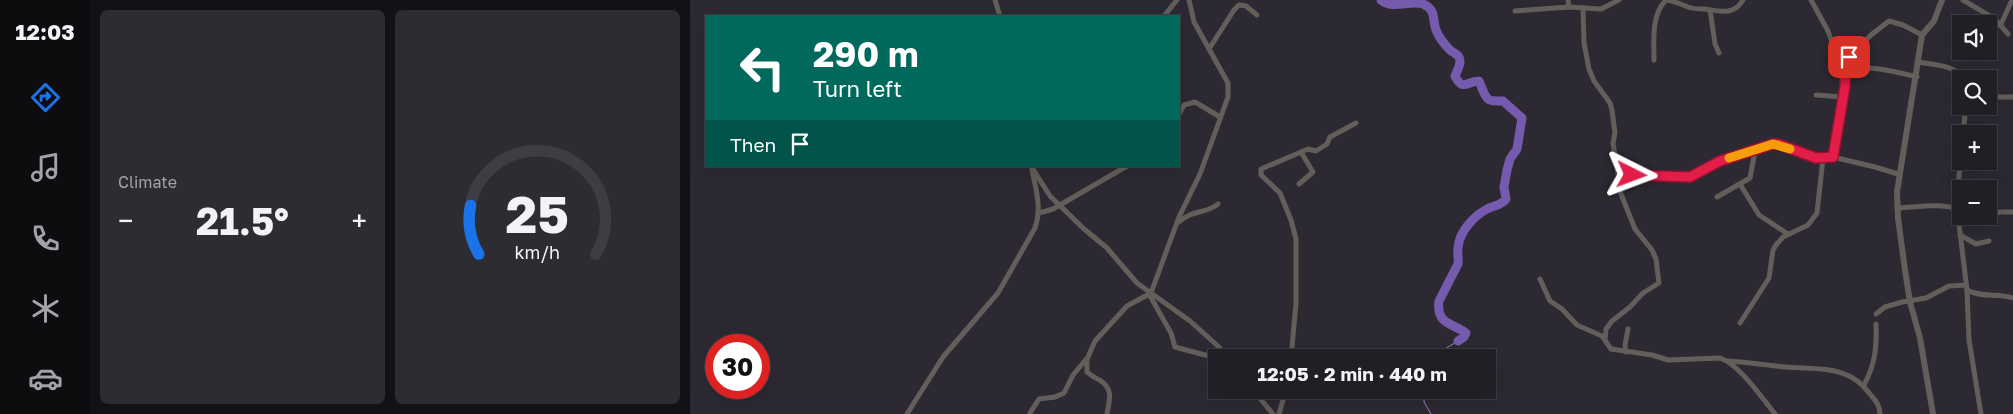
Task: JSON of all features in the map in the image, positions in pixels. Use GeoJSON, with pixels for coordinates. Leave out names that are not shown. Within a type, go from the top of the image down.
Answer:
{"type":"FeatureCollection","features":[{"type":"Feature","properties":{"kind":"street"},"geometry":{"type":"LineString","coordinates":[[995,0],[1000,15]]}},
{"type":"Feature","properties":{"kind":"street"},"geometry":{"type":"LineString","coordinates":[[1165,15],[1177,0]]}},
{"type":"Feature","properties":{"kind":"street"},"geometry":{"type":"LineString","coordinates":[[1030,413],[1038,399],[1055,397],[1064,393],[1073,375],[1088,357],[1096,341],[1127,306],[1150,294],[1177,224],[1200,174],[1228,97],[1228,83],[1194,22],[1188,0]]}},
{"type":"Feature","properties":{"kind":"street"},"geometry":{"type":"LineString","coordinates":[[1568,0],[1569,7]]}},
{"type":"Feature","properties":{"kind":"street"},"geometry":{"type":"LineString","coordinates":[[1515,11],[1569,7],[1604,8],[1619,0]]}},
{"type":"Feature","properties":{"kind":"street"},"geometry":{"type":"LineString","coordinates":[[1654,60],[1656,15],[1666,0],[1682,2],[1688,8],[1730,12],[1743,0]]}},
{"type":"Feature","properties":{"kind":"street"},"geometry":{"type":"LineString","coordinates":[[1811,0],[1822,20],[1844,73],[1843,97],[1833,157]]}},
{"type":"Feature","properties":{"kind":"street"},"geometry":{"type":"LineString","coordinates":[[1933,414],[1920,338],[1910,302],[1897,208],[1898,174],[1917,77],[1922,35],[1934,21],[1942,0]]}},
{"type":"Feature","properties":{"kind":"street"},"geometry":{"type":"LineString","coordinates":[[1963,0],[1995,19],[2008,34]]}},
{"type":"Feature","properties":{"kind":"street"},"geometry":{"type":"LineString","coordinates":[[2001,24],[2012,0]]}},
{"type":"Feature","properties":{"kind":"street"},"geometry":{"type":"LineString","coordinates":[[1209,49],[1239,5],[1246,6],[1257,15]]}},
{"type":"Feature","properties":{"kind":"street"},"geometry":{"type":"LineString","coordinates":[[1584,8],[1584,43],[1589,68],[1594,81],[1610,103],[1612,110],[1615,133],[1613,144],[1621,194],[1635,229],[1652,250],[1656,259],[1659,284],[1643,293],[1612,322],[1606,329],[1605,339]]}},
{"type":"Feature","properties":{"kind":"street"},"geometry":{"type":"LineString","coordinates":[[1710,10],[1719,53]]}},
{"type":"Feature","properties":{"kind":"street"},"geometry":{"type":"LineString","coordinates":[[1841,65],[1870,35],[1890,20],[1922,35]]}},
{"type":"Feature","properties":{"kind":"street"},"geometry":{"type":"LineString","coordinates":[[1918,62],[1953,70]]}},
{"type":"Feature","properties":{"kind":"street"},"geometry":{"type":"LineString","coordinates":[[1844,73],[1849,69],[1860,68],[1894,71],[1917,77]]}},
{"type":"Feature","properties":{"kind":"street"},"geometry":{"type":"LineString","coordinates":[[1816,95],[1843,97]]}},
{"type":"Feature","properties":{"kind":"street"},"geometry":{"type":"LineString","coordinates":[[1997,97],[2013,97]]}},
{"type":"Feature","properties":{"kind":"street"},"geometry":{"type":"LineString","coordinates":[[1180,112],[1184,105],[1195,102],[1220,117]]}},
{"type":"Feature","properties":{"kind":"street"},"geometry":{"type":"LineString","coordinates":[[1292,349],[1296,303],[1296,240],[1291,220],[1280,193],[1260,173],[1264,167],[1301,152],[1309,149],[1316,151],[1327,144],[1330,138],[1356,123]]}},
{"type":"Feature","properties":{"kind":"street"},"geometry":{"type":"LineString","coordinates":[[1632,175],[1690,177],[1720,161],[1778,144],[1810,156],[1833,157],[1898,174]]}},
{"type":"Feature","properties":{"kind":"street"},"geometry":{"type":"LineString","coordinates":[[1717,196],[1750,178],[1755,151]]}},
{"type":"Feature","properties":{"kind":"street"},"geometry":{"type":"LineString","coordinates":[[1299,184],[1313,172],[1301,152]]}},
{"type":"Feature","properties":{"kind":"street"},"geometry":{"type":"LineString","coordinates":[[1740,324],[1769,278],[1773,250],[1776,245],[1788,234],[1808,225],[1817,213],[1823,158]]}},
{"type":"Feature","properties":{"kind":"street"},"geometry":{"type":"LineString","coordinates":[[1039,213],[1052,210],[1125,167]]}},
{"type":"Feature","properties":{"kind":"street"},"geometry":{"type":"LineString","coordinates":[[1032,168],[1050,196],[1107,248],[1137,283],[1190,321],[1220,349]]}},
{"type":"Feature","properties":{"kind":"street"},"geometry":{"type":"LineString","coordinates":[[907,414],[943,357],[998,293],[1035,228],[1039,213],[1032,168]]}},
{"type":"Feature","properties":{"kind":"street"},"geometry":{"type":"LineString","coordinates":[[1740,184],[1759,215],[1788,234]]}},
{"type":"Feature","properties":{"kind":"street"},"geometry":{"type":"LineString","coordinates":[[1177,224],[1189,214],[1210,210],[1218,204]]}},
{"type":"Feature","properties":{"kind":"street"},"geometry":{"type":"LineString","coordinates":[[1897,208],[1941,205],[1952,207]]}},
{"type":"Feature","properties":{"kind":"street"},"geometry":{"type":"LineString","coordinates":[[1997,213],[2013,212]]}},
{"type":"Feature","properties":{"kind":"street"},"geometry":{"type":"LineString","coordinates":[[1960,225],[1967,288],[1969,340],[1981,414]]}},
{"type":"Feature","properties":{"kind":"street"},"geometry":{"type":"LineString","coordinates":[[1960,235],[1976,244],[1989,241]]}},
{"type":"Feature","properties":{"kind":"street"},"geometry":{"type":"LineString","coordinates":[[1540,279],[1550,301],[1562,309],[1577,325],[1605,339],[1611,349],[1668,360],[1720,358],[1727,361],[1821,368],[1844,374],[1864,385],[1880,407],[1880,414]]}},
{"type":"Feature","properties":{"kind":"street"},"geometry":{"type":"LineString","coordinates":[[1876,314],[1881,309],[1892,304],[1926,298],[1949,286],[1967,288],[1982,294],[2004,295],[2013,298]]}},
{"type":"Feature","properties":{"kind":"street"},"geometry":{"type":"LineString","coordinates":[[1150,294],[1171,334],[1175,347],[1208,355]]}},
{"type":"Feature","properties":{"kind":"street"},"geometry":{"type":"LineString","coordinates":[[1864,385],[1872,371],[1876,357],[1876,324]]}},
{"type":"Feature","properties":{"kind":"street"},"geometry":{"type":"LineString","coordinates":[[1626,352],[1625,345],[1628,329]]}},
{"type":"Feature","properties":{"kind":"street"},"geometry":{"type":"LineString","coordinates":[[1088,357],[1087,372],[1110,390],[1111,399],[1107,414]]}},
{"type":"Feature","properties":{"kind":"street"},"geometry":{"type":"LineString","coordinates":[[1727,361],[1775,414]]}},
{"type":"Feature","properties":{"kind":"street"},"geometry":{"type":"LineString","coordinates":[[1260,399],[1273,414]]}},
{"type":"Feature","properties":{"kind":"street"},"geometry":{"type":"LineString","coordinates":[[1279,414],[1284,399]]}},
{"type":"Feature","properties":{"kind":"waterway"},"geometry":{"type":"LineString","coordinates":[[1381,0],[1396,5],[1418,3],[1427,6],[1432,12],[1440,38],[1460,59],[1455,76],[1460,84],[1479,81],[1486,97],[1492,101],[1503,101],[1522,118],[1517,149],[1510,159],[1507,170],[1504,187],[1506,199],[1501,204],[1483,211],[1464,230],[1459,242],[1458,264],[1439,301],[1440,315],[1443,319],[1466,333],[1458,341]]}},
{"type":"Feature","properties":{"kind":"waterway"},"geometry":{"type":"LineString","coordinates":[[1445,349],[1458,341]]}},
{"type":"Feature","properties":{"kind":"waterway"},"geometry":{"type":"LineString","coordinates":[[1424,399],[1431,414]]}},
{"type":"Feature","properties":{"kind":"slow traffic"},"geometry":{"type":"LineString","coordinates":[[1729,158],[1773,144],[1790,149]]}},
{"type":"Feature","properties":{"kind":"route"},"geometry":{"type":"LineString","coordinates":[[1632,175],[1690,177],[1720,161],[1773,144],[1778,144],[1816,158],[1833,157],[1845,86],[1841,65],[1849,57]]}}]}
